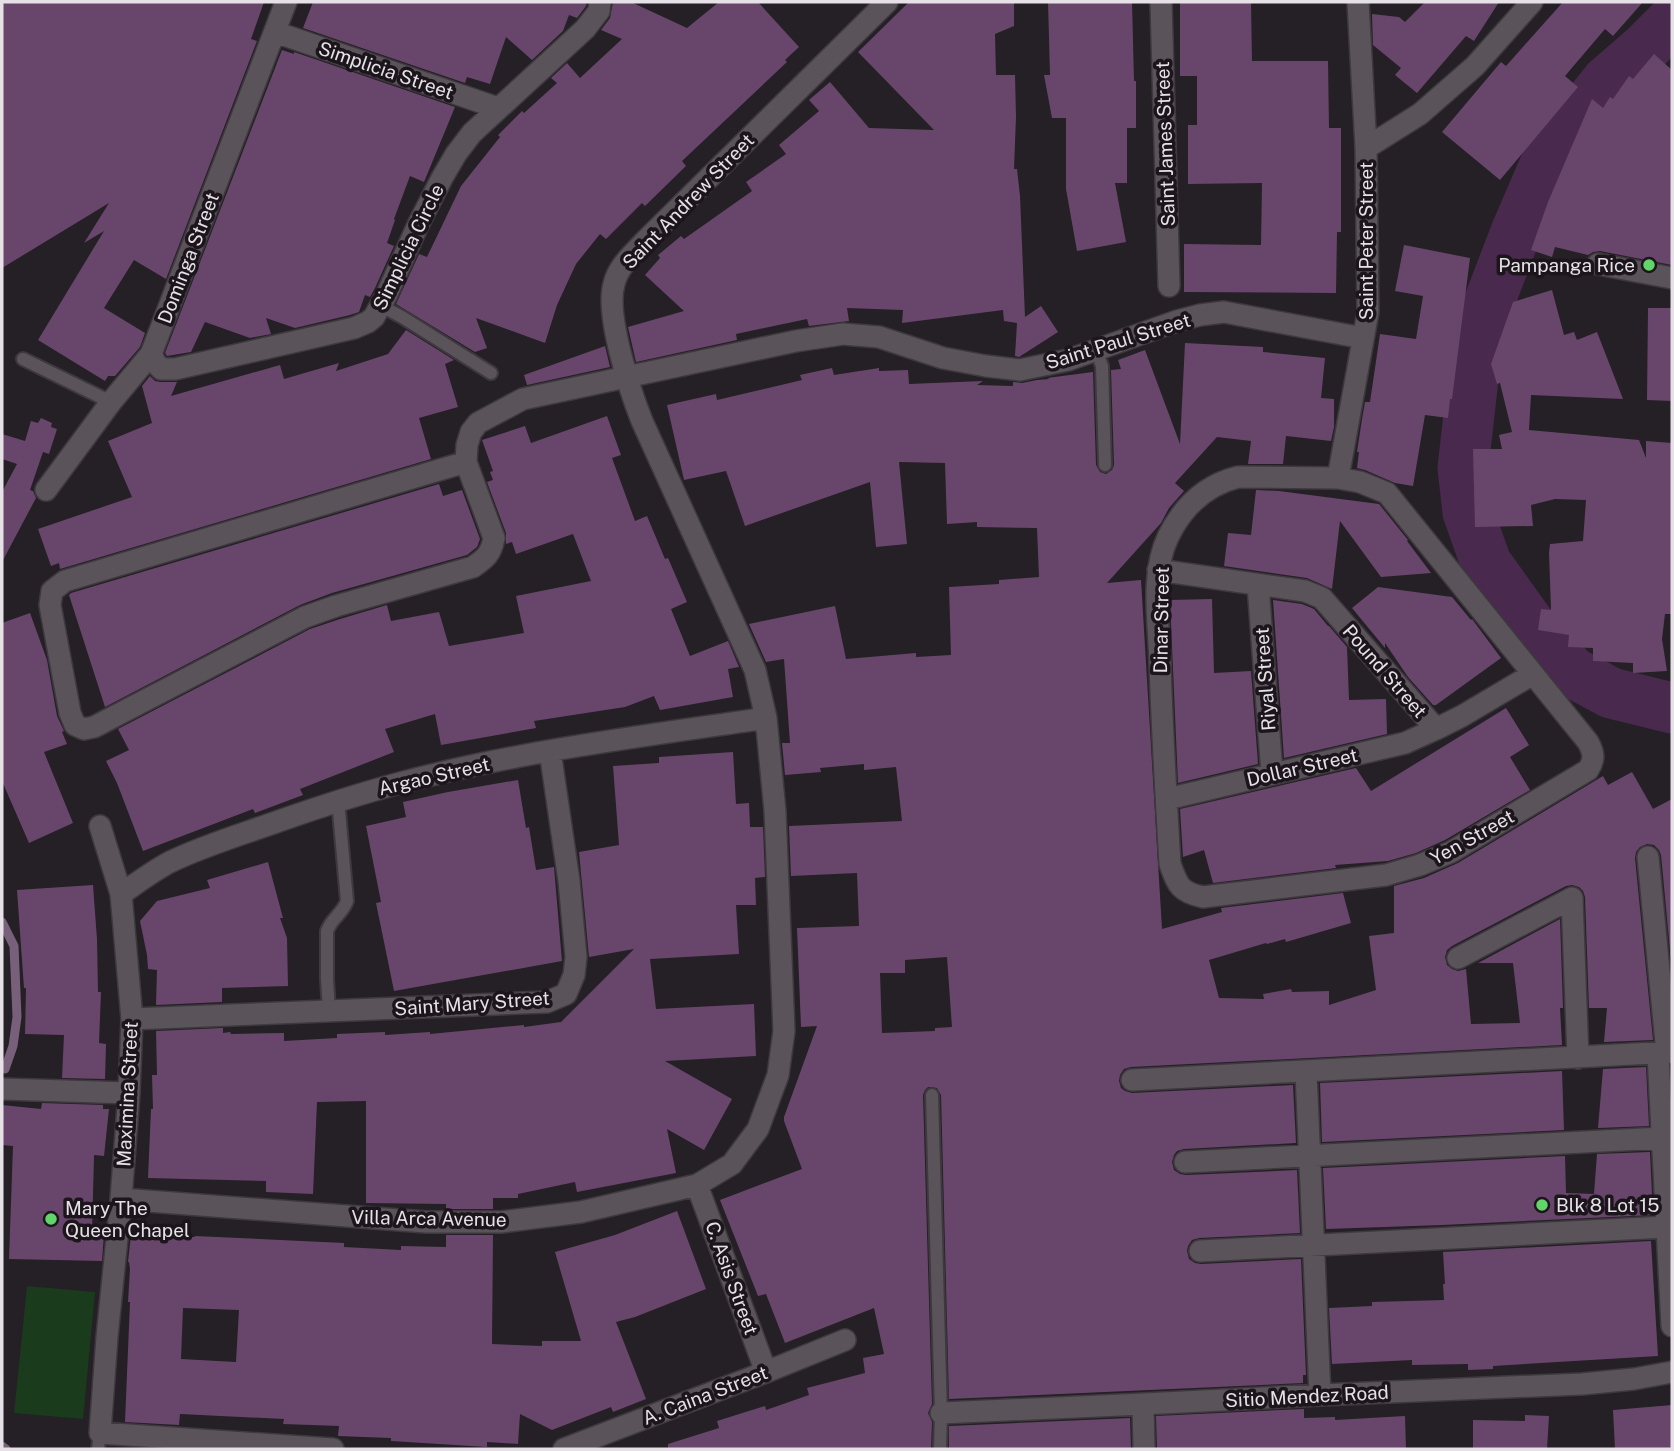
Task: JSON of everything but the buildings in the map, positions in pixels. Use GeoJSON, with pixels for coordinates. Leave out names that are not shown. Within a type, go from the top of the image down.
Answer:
{"type":"FeatureCollection","features":[{"type":"Feature","properties":{"kind":"street","name":"Dominga Street"},"geometry":{"type":"LineString","coordinates":[[46,489],[111,402],[151,354],[286,2]]}},
{"type":"Feature","properties":{"kind":"street","name":"Simplicia Circle"},"geometry":{"type":"LineString","coordinates":[[151,354],[161,369],[175,369],[354,328],[368,322],[381,306],[456,154],[472,133],[585,29],[599,11],[600,2]]}},
{"type":"Feature","properties":{"kind":"street","name":"Saint Andrew Street"},"geometry":{"type":"LineString","coordinates":[[766,718],[755,670],[642,421],[627,378],[615,328],[613,284],[622,265],[887,2]]}},
{"type":"Feature","properties":{"kind":"street","name":"Saint James Street"},"geometry":{"type":"LineString","coordinates":[[1161,2],[1169,286]]}},
{"type":"Feature","properties":{"kind":"street","name":"Saint Peter Street"},"geometry":{"type":"LineString","coordinates":[[1338,478],[1368,312],[1366,148],[1359,2]]}},
{"type":"Feature","properties":{"kind":"street"},"geometry":{"type":"LineString","coordinates":[[1366,148],[1420,114],[1475,66],[1532,2]]}},
{"type":"Feature","properties":{"kind":"street","name":"Simplicia Street"},"geometry":{"type":"LineString","coordinates":[[275,32],[498,108]]}},
{"type":"Feature","properties":{"kind":"street"},"geometry":{"type":"LineString","coordinates":[[1598,264],[1672,278]]}},
{"type":"Feature","properties":{"kind":"street","name":"Saint Paul Street"},"geometry":{"type":"LineString","coordinates":[[466,462],[467,445],[471,432],[478,423],[523,399],[796,341],[843,334],[879,337],[943,358],[1020,370],[1068,360],[1177,321],[1224,312],[1363,338]]}},
{"type":"Feature","properties":{"kind":"street"},"geometry":{"type":"LineString","coordinates":[[466,462],[494,538],[492,548],[485,559],[473,567],[336,606],[305,618],[94,727],[84,729],[75,725],[70,713],[50,605],[52,592],[65,581],[466,462]]}},
{"type":"Feature","properties":{"kind":"street","name":"Dinar Street"},"geometry":{"type":"LineString","coordinates":[[1187,893],[1177,883],[1170,864],[1162,723],[1158,570],[1168,537],[1184,512],[1205,490],[1221,481],[1238,477],[1338,478]]}},
{"type":"Feature","properties":{"kind":"street"},"geometry":{"type":"LineString","coordinates":[[1338,478],[1360,482],[1387,493],[1533,674]]}},
{"type":"Feature","properties":{"kind":"street","name":"Pound Street"},"geometry":{"type":"LineString","coordinates":[[1158,570],[1305,591],[1322,598],[1436,729],[1533,674]]}},
{"type":"Feature","properties":{"kind":"street","name":"Riyal Street"},"geometry":{"type":"LineString","coordinates":[[1258,585],[1272,774]]}},
{"type":"Feature","properties":{"kind":"street","name":"Yen Street"},"geometry":{"type":"LineString","coordinates":[[1187,893],[1203,897],[1386,874],[1420,865],[1451,852],[1588,770],[1594,761],[1588,742],[1533,674]]}},
{"type":"Feature","properties":{"kind":"street","name":"Argao Street"},"geometry":{"type":"LineString","coordinates":[[121,894],[170,863],[201,849],[338,800],[403,782],[550,751],[766,718]]}},
{"type":"Feature","properties":{"kind":"street","name":"Villa Arca Avenue"},"geometry":{"type":"LineString","coordinates":[[121,1199],[426,1222],[501,1222],[581,1212],[697,1185],[732,1164],[758,1129],[778,1075],[784,1031],[775,811],[766,718]]}},
{"type":"Feature","properties":{"kind":"street","name":"Dollar Street"},"geometry":{"type":"LineString","coordinates":[[1167,799],[1405,743],[1436,729]]}},
{"type":"Feature","properties":{"kind":"street","name":"Saint Mary Street"},"geometry":{"type":"LineString","coordinates":[[132,1019],[547,1002],[566,994],[574,975],[576,957],[569,881],[550,751]]}},
{"type":"Feature","properties":{"kind":"street","name":"Maximina Street"},"geometry":{"type":"LineString","coordinates":[[99,1441],[121,1199],[132,1019],[121,894],[100,826]]}},
{"type":"Feature","properties":{"kind":"street"},"geometry":{"type":"LineString","coordinates":[[1648,857],[1666,1053],[1662,1138],[1672,1326]]}},
{"type":"Feature","properties":{"kind":"street"},"geometry":{"type":"LineString","coordinates":[[1458,958],[1572,898],[1578,1058]]}},
{"type":"Feature","properties":{"kind":"street"},"geometry":{"type":"LineString","coordinates":[[1132,1080],[1666,1053]]}},
{"type":"Feature","properties":{"kind":"street"},"geometry":{"type":"LineString","coordinates":[[1306,1072],[1320,1395]]}},
{"type":"Feature","properties":{"kind":"street"},"geometry":{"type":"LineString","coordinates":[[2,1089],[129,1093]]}},
{"type":"Feature","properties":{"kind":"street"},"geometry":{"type":"LineString","coordinates":[[1185,1163],[1662,1138]]}},
{"type":"Feature","properties":{"kind":"street","name":"C. Asis Street"},"geometry":{"type":"LineString","coordinates":[[697,1185],[766,1372]]}},
{"type":"Feature","properties":{"kind":"street"},"geometry":{"type":"LineString","coordinates":[[1200,1251],[1666,1227]]}},
{"type":"Feature","properties":{"kind":"street","name":"A. Caina Street"},"geometry":{"type":"LineString","coordinates":[[564,1449],[845,1340]]}},
{"type":"Feature","properties":{"kind":"street","name":"Sitio Mendez Road"},"geometry":{"type":"LineString","coordinates":[[941,1413],[1583,1384],[1672,1372]]}},
{"type":"Feature","properties":{"kind":"street"},"geometry":{"type":"LineString","coordinates":[[1143,1405],[1144,1449]]}},
{"type":"Feature","properties":{"kind":"street"},"geometry":{"type":"LineString","coordinates":[[99,1441],[333,1449]]}},
{"type":"Feature","properties":{"kind":"lane"},"geometry":{"type":"LineString","coordinates":[[381,306],[491,373]]}},
{"type":"Feature","properties":{"kind":"lane"},"geometry":{"type":"LineString","coordinates":[[1096,350],[1102,366],[1105,465]]}},
{"type":"Feature","properties":{"kind":"lane"},"geometry":{"type":"LineString","coordinates":[[23,359],[111,402]]}},
{"type":"Feature","properties":{"kind":"lane"},"geometry":{"type":"LineString","coordinates":[[329,1011],[327,931],[347,901],[338,800]]}},
{"type":"Feature","properties":{"kind":"lane"},"geometry":{"type":"LineString","coordinates":[[932,1095],[940,1449]]}},
{"type":"Feature","properties":{"kind":"green space"},"geometry":{"type":"Polygon","coordinates":[[[27,1286],[95,1292],[83,1419],[14,1413],[27,1286]]]}},
{"type":"Feature","properties":{"kind":"waterway"},"geometry":{"type":"LineString","coordinates":[[1672,21],[1607,81],[1551,151],[1487,308],[1475,361],[1463,468],[1468,512],[1486,563],[1529,623],[1572,672],[1611,693],[1672,708]]}},
{"type":"Feature","properties":{"kind":"waterway"},"geometry":{"type":"LineString","coordinates":[[2,922],[14,946],[17,1017],[13,1046],[5,1069]]}},
{"type":"Feature","properties":{"kind":"waterway"},"geometry":{"type":"LineString","coordinates":[[2,1446],[6,1449]]}},
{"type":"Feature","properties":{"kind":"place","name":"Pampanga Rice"},"geometry":{"type":"Point","coordinates":[1649,265]}},
{"type":"Feature","properties":{"kind":"place","name":"Blk 8 Lot 15"},"geometry":{"type":"Point","coordinates":[1542,1205]}},
{"type":"Feature","properties":{"kind":"place","name":"Mary The Queen Chapel"},"geometry":{"type":"Point","coordinates":[51,1219]}}]}
